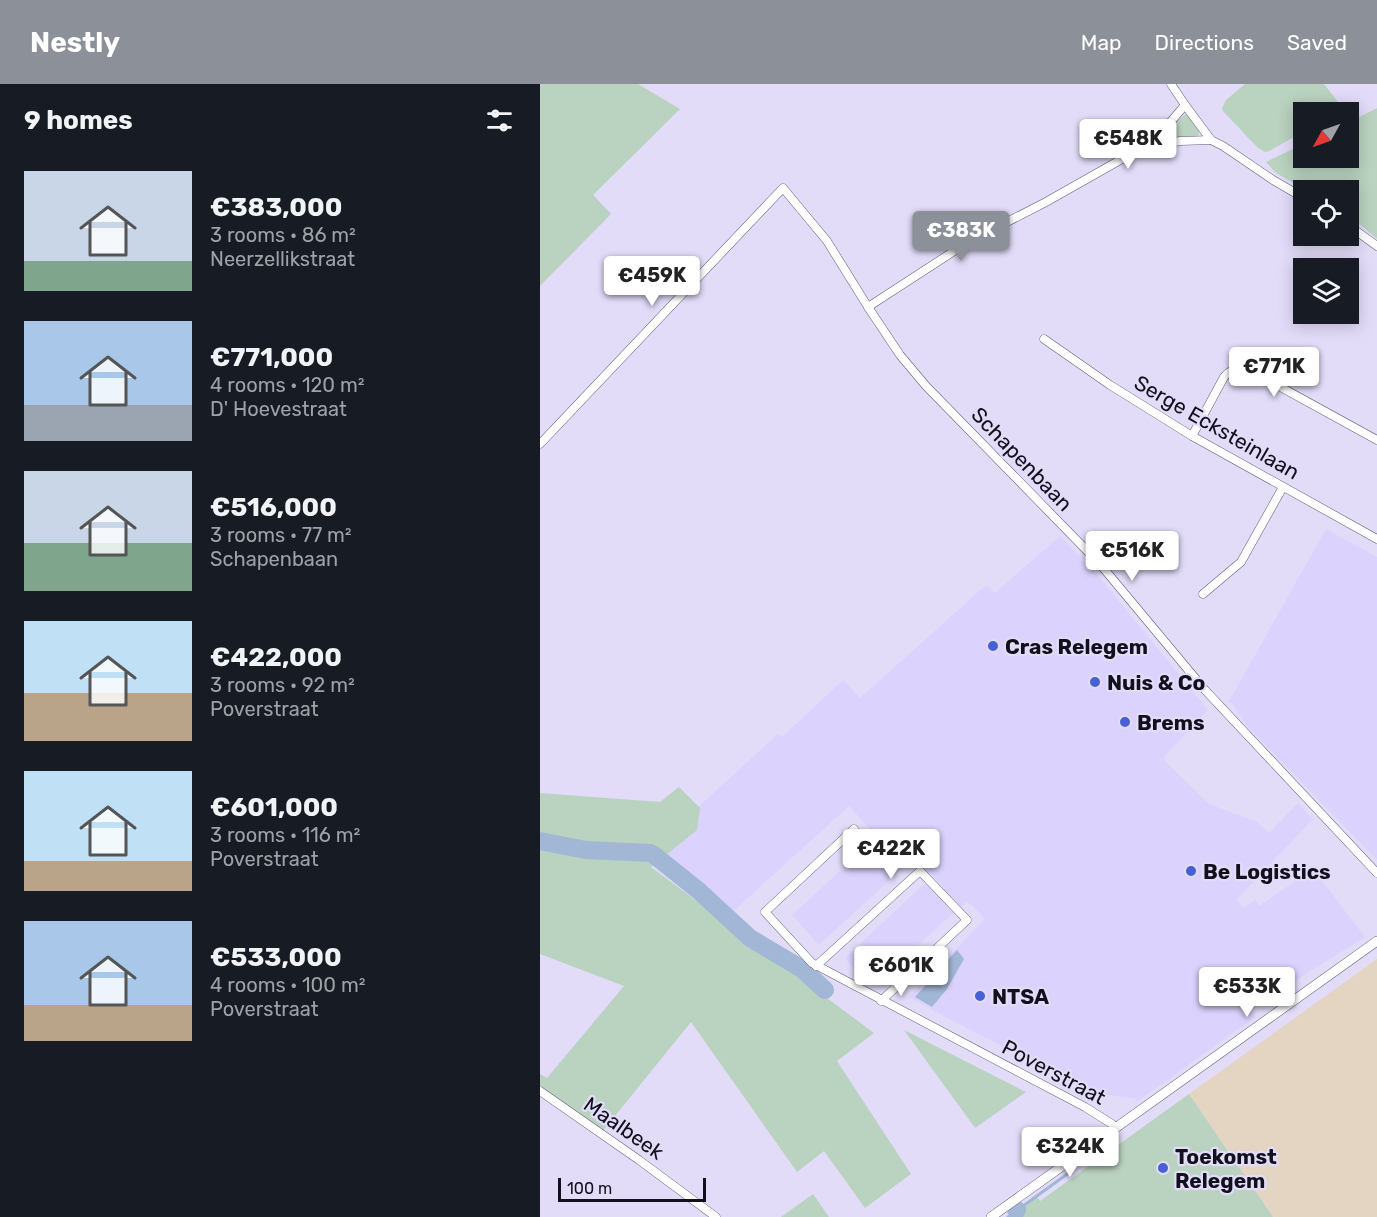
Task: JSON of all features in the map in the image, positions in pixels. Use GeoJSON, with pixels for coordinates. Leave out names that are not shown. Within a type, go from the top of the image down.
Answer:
{"type":"FeatureCollection","features":[{"type":"Feature","properties":{"kind":"street"},"geometry":{"type":"LineString","coordinates":[[1171,84],[1211,140],[1293,192]]}},
{"type":"Feature","properties":{"kind":"street"},"geometry":{"type":"LineString","coordinates":[[1149,147],[1185,105]]}},
{"type":"Feature","properties":{"kind":"street"},"geometry":{"type":"LineString","coordinates":[[868,307],[968,242],[1046,202],[1129,155],[1149,147],[1180,141],[1211,140]]}},
{"type":"Feature","properties":{"kind":"street","name":"Schapenbaan"},"geometry":{"type":"LineString","coordinates":[[540,444],[783,188],[827,241],[900,354],[926,386],[1100,564],[1205,690],[1377,873]]}},
{"type":"Feature","properties":{"kind":"street"},"geometry":{"type":"LineString","coordinates":[[1359,233],[1377,246]]}},
{"type":"Feature","properties":{"kind":"street","name":"Serge Ecksteinlaan"},"geometry":{"type":"LineString","coordinates":[[1044,339],[1110,385],[1192,436],[1377,539]]}},
{"type":"Feature","properties":{"kind":"street"},"geometry":{"type":"LineString","coordinates":[[1192,436],[1224,378],[1230,371],[1246,368],[1377,440]]}},
{"type":"Feature","properties":{"kind":"street"},"geometry":{"type":"LineString","coordinates":[[1203,594],[1241,562],[1283,488]]}},
{"type":"Feature","properties":{"kind":"street","name":"Poverstraat"},"geometry":{"type":"LineString","coordinates":[[854,829],[765,912],[816,966],[1085,1107],[1116,1128],[1377,941]]}},
{"type":"Feature","properties":{"kind":"street"},"geometry":{"type":"LineString","coordinates":[[816,966],[920,871],[966,920],[881,1001]]}},
{"type":"Feature","properties":{"kind":"street","name":"Maalbeek"},"geometry":{"type":"LineString","coordinates":[[540,1091],[716,1217]]}},
{"type":"Feature","properties":{"kind":"street"},"geometry":{"type":"LineString","coordinates":[[992,1217],[1116,1128]]}},
{"type":"Feature","properties":{"kind":"shaded area"},"geometry":{"type":"Polygon","coordinates":[[[1326,529],[1377,557],[1377,860],[1247,726],[1232,703],[1228,703],[1326,529]]]}},
{"type":"Feature","properties":{"kind":"shaded area"},"geometry":{"type":"Polygon","coordinates":[[[1060,536],[1099,577],[1208,710],[1164,757],[1164,760],[1209,804],[1257,822],[1269,833],[1298,803],[1313,819],[1237,899],[1243,908],[1255,900],[1259,906],[1313,869],[1365,937],[1250,1009],[1255,1017],[1138,1101],[1135,1098],[1091,1093],[909,997],[985,919],[967,901],[877,982],[864,968],[858,973],[845,958],[924,884],[945,889],[915,857],[819,945],[792,915],[877,837],[849,806],[728,916],[708,897],[657,857],[696,809],[778,734],[782,737],[843,680],[860,698],[986,585],[995,593],[1060,536]]]}},
{"type":"Feature","properties":{"kind":"shaded area"},"geometry":{"type":"Polygon","coordinates":[[[1377,959],[1377,1217],[1273,1217],[1189,1094],[1377,959]]]}},
{"type":"Feature","properties":{"kind":"green space"},"geometry":{"type":"Polygon","coordinates":[[[540,84],[638,84],[680,109],[593,195],[611,214],[540,286],[540,84]]]}},
{"type":"Feature","properties":{"kind":"green space"},"geometry":{"type":"Polygon","coordinates":[[[1245,84],[1324,84],[1338,102],[1293,102],[1293,138],[1265,152],[1257,147],[1223,111],[1226,100],[1245,84]]]}},
{"type":"Feature","properties":{"kind":"green space"},"geometry":{"type":"Polygon","coordinates":[[[1377,108],[1377,239],[1359,224],[1359,180],[1293,180],[1293,183],[1276,173],[1266,162],[1293,149],[1293,168],[1359,168],[1359,117],[1377,108]]]}},
{"type":"Feature","properties":{"kind":"green space"},"geometry":{"type":"Polygon","coordinates":[[[1186,114],[1193,120],[1199,131],[1197,137],[1162,140],[1180,118],[1186,114]]]}},
{"type":"Feature","properties":{"kind":"green space"},"geometry":{"type":"Polygon","coordinates":[[[679,787],[700,808],[697,830],[651,867],[874,1033],[837,1061],[911,1174],[865,1208],[824,1151],[797,1172],[691,1022],[602,1132],[540,1086],[540,1074],[547,1078],[624,986],[540,954],[540,793],[660,802],[679,787]]]}},
{"type":"Feature","properties":{"kind":"green space"},"geometry":{"type":"Polygon","coordinates":[[[904,1030],[1026,1092],[975,1128],[904,1030]]]}},
{"type":"Feature","properties":{"kind":"green space","name":"Toekomst Relegem"},"geometry":{"type":"Polygon","coordinates":[[[1189,1094],[1273,1217],[1007,1217],[1036,1195],[1040,1201],[1189,1094]]]}},
{"type":"Feature","properties":{"kind":"green space"},"geometry":{"type":"Polygon","coordinates":[[[813,1194],[829,1217],[781,1217],[813,1194]]]}},
{"type":"Feature","properties":{"kind":"water"},"geometry":{"type":"Polygon","coordinates":[[[957,950],[964,959],[947,989],[932,1007],[915,997],[957,950]]]}},
{"type":"Feature","properties":{"kind":"waterway"},"geometry":{"type":"LineString","coordinates":[[540,841],[586,850],[654,855],[699,891],[750,938],[802,969],[825,990]]}},
{"type":"Feature","properties":{"kind":"waterway"},"geometry":{"type":"LineString","coordinates":[[1008,1217],[1070,1172]]}},
{"type":"Feature","properties":{"kind":"waterway"},"geometry":{"type":"LineString","coordinates":[[1017,1210],[1022,1217]]}},
{"type":"Feature","properties":{"kind":"place","name":"Cras Relegem"},"geometry":{"type":"Point","coordinates":[993,646]}},
{"type":"Feature","properties":{"kind":"place","name":"Nuis & Co"},"geometry":{"type":"Point","coordinates":[1095,682]}},
{"type":"Feature","properties":{"kind":"place","name":"Brems"},"geometry":{"type":"Point","coordinates":[1125,722]}},
{"type":"Feature","properties":{"kind":"place","name":"Be Logistics"},"geometry":{"type":"Point","coordinates":[1191,871]}},
{"type":"Feature","properties":{"kind":"place","name":"NTSA"},"geometry":{"type":"Point","coordinates":[980,996]}},
{"type":"Feature","properties":{"kind":"place","name":"Toekomst Relegem"},"geometry":{"type":"Point","coordinates":[1163,1168]}}]}
